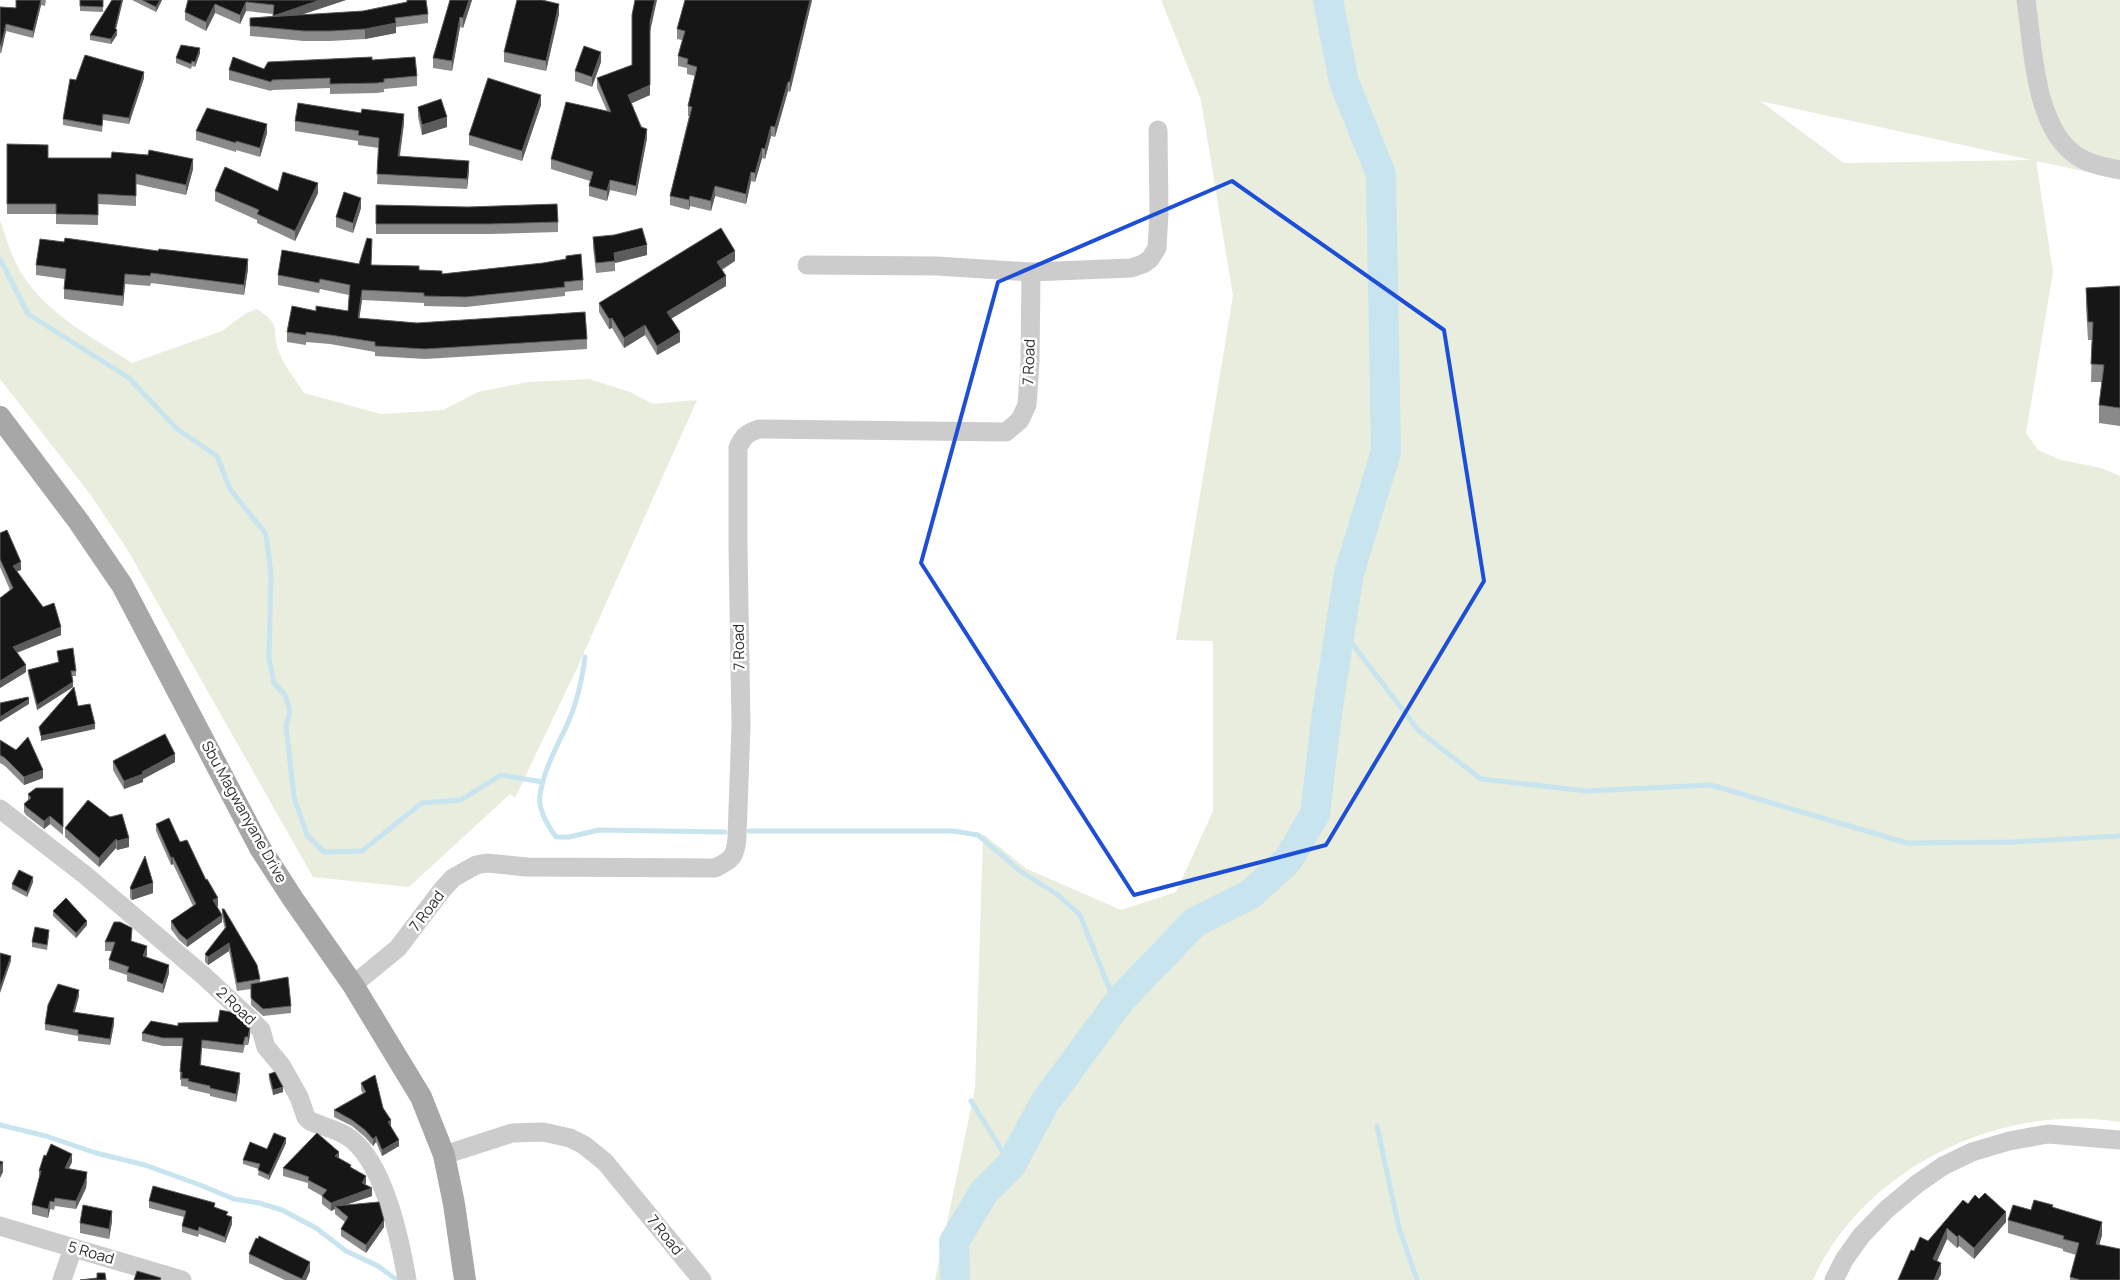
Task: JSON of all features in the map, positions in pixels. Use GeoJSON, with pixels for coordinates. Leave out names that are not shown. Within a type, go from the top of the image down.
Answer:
{"type":"FeatureCollection","features":[{"type":"Feature","properties":{"kind":"main road","name":"Sbu Magwanyane Drive"},"geometry":{"type":"LineString","coordinates":[[0,416],[79,522],[122,585],[260,848],[353,985],[421,1097],[444,1155],[454,1204],[465,1280]]}},
{"type":"Feature","properties":{"kind":"street"},"geometry":{"type":"LineString","coordinates":[[2026,0],[2038,88],[2048,119],[2060,139],[2076,156],[2096,165],[2120,170]]}},
{"type":"Feature","properties":{"kind":"street"},"geometry":{"type":"LineString","coordinates":[[807,266],[937,266],[1031,272],[1130,268],[1143,264],[1150,259],[1157,248],[1158,130]]}},
{"type":"Feature","properties":{"kind":"street","name":"7 Road"},"geometry":{"type":"LineString","coordinates":[[353,985],[398,948],[442,890],[454,878],[476,864],[487,863],[527,867],[715,868],[736,853],[740,726],[738,448],[742,439],[747,433],[759,429],[1006,432],[1020,420],[1027,404],[1030,362],[1031,272]]}},
{"type":"Feature","properties":{"kind":"street","name":"2 Road"},"geometry":{"type":"LineString","coordinates":[[0,809],[131,914],[204,976],[261,1030],[266,1047],[281,1065],[300,1097],[306,1117],[310,1121],[346,1136],[374,1164],[386,1192],[407,1280]]}},
{"type":"Feature","properties":{"kind":"street","name":"7 Road"},"geometry":{"type":"LineString","coordinates":[[444,1155],[512,1133],[543,1132],[570,1138],[584,1145],[605,1162],[702,1280]]}},
{"type":"Feature","properties":{"kind":"street"},"geometry":{"type":"LineString","coordinates":[[1834,1280],[1844,1260],[1862,1236],[1887,1209],[1917,1184],[1944,1166],[1972,1152],[2010,1141],[2048,1134],[2120,1140]]}},
{"type":"Feature","properties":{"kind":"street","name":"5 Road"},"geometry":{"type":"LineString","coordinates":[[0,1226],[182,1280]]}},
{"type":"Feature","properties":{"kind":"street"},"geometry":{"type":"LineString","coordinates":[[62,1280],[73,1248]]}},
{"type":"Feature","properties":{"kind":"highlighted area"},"geometry":{"type":"Polygon","coordinates":[[[1232,181],[1444,330],[1484,581],[1326,845],[1134,895],[921,563],[998,282],[1232,181]]]}},
{"type":"Feature","properties":{"kind":"green space"},"geometry":{"type":"Polygon","coordinates":[[[1161,0],[2120,0],[2120,179],[2036,161],[2053,272],[2026,433],[2038,450],[2061,460],[2101,468],[2120,476],[2120,1122],[2075,1118],[2029,1122],[1984,1134],[1941,1152],[1901,1176],[1865,1205],[1836,1240],[1813,1280],[935,1280],[975,1089],[983,834],[1027,869],[1121,910],[1176,892],[1213,811],[1213,641],[1176,640],[1233,296],[1201,100],[1161,0]],[[1760,101],[1844,163],[2033,160],[1760,101]]]}},
{"type":"Feature","properties":{"kind":"green space"},"geometry":{"type":"Polygon","coordinates":[[[0,220],[17,266],[26,280],[48,305],[89,336],[132,363],[222,331],[246,313],[257,309],[271,320],[275,328],[281,357],[304,393],[381,414],[443,410],[478,392],[528,382],[589,379],[630,392],[653,404],[697,400],[578,666],[515,798],[510,794],[409,887],[313,877],[127,549],[90,494],[0,379],[0,220]]]}},
{"type":"Feature","properties":{"kind":"building"},"geometry":{"type":"Polygon","coordinates":[[[16,0],[41,0],[33,31],[6,24],[0,45],[0,7],[16,8],[16,0]]]}},
{"type":"Feature","properties":{"kind":"building"},"geometry":{"type":"Polygon","coordinates":[[[80,0],[103,0],[103,7],[80,6],[80,0]]]}},
{"type":"Feature","properties":{"kind":"building"},"geometry":{"type":"Polygon","coordinates":[[[112,0],[122,0],[115,28],[117,30],[111,39],[90,35],[112,0]]]}},
{"type":"Feature","properties":{"kind":"building"},"geometry":{"type":"Polygon","coordinates":[[[142,0],[160,0],[156,7],[142,0]]]}},
{"type":"Feature","properties":{"kind":"building"},"geometry":{"type":"Polygon","coordinates":[[[188,0],[320,0],[273,16],[274,5],[246,2],[240,15],[215,4],[206,22],[185,12],[188,0]]]}},
{"type":"Feature","properties":{"kind":"building"},"geometry":{"type":"Polygon","coordinates":[[[407,0],[426,0],[428,14],[395,18],[396,23],[365,29],[304,31],[250,26],[250,18],[363,11],[407,2],[407,0]]]}},
{"type":"Feature","properties":{"kind":"building"},"geometry":{"type":"Polygon","coordinates":[[[450,0],[469,0],[463,18],[460,17],[452,61],[433,58],[450,0]]]}},
{"type":"Feature","properties":{"kind":"building"},"geometry":{"type":"Polygon","coordinates":[[[517,0],[542,0],[559,4],[546,61],[504,52],[517,0]]]}},
{"type":"Feature","properties":{"kind":"building"},"geometry":{"type":"Polygon","coordinates":[[[635,0],[655,0],[650,22],[650,85],[628,95],[641,127],[647,129],[636,186],[610,180],[607,191],[589,186],[593,172],[551,159],[566,102],[611,112],[597,78],[632,65],[632,15],[635,0]]]}},
{"type":"Feature","properties":{"kind":"building"},"geometry":{"type":"Polygon","coordinates":[[[685,0],[810,0],[790,82],[788,82],[775,127],[771,126],[765,149],[762,148],[755,173],[751,172],[746,194],[715,186],[711,201],[690,196],[689,200],[670,196],[692,107],[688,106],[697,67],[687,64],[688,59],[678,56],[685,31],[677,29],[685,0]]]}},
{"type":"Feature","properties":{"kind":"building"},"geometry":{"type":"Polygon","coordinates":[[[181,45],[200,48],[195,62],[192,61],[191,64],[176,58],[181,45]]]}},
{"type":"Feature","properties":{"kind":"building"},"geometry":{"type":"Polygon","coordinates":[[[584,46],[601,52],[592,77],[575,71],[584,46]]]}},
{"type":"Feature","properties":{"kind":"building"},"geometry":{"type":"Polygon","coordinates":[[[85,55],[144,72],[129,118],[103,114],[102,126],[63,119],[70,79],[76,80],[85,55]]]}},
{"type":"Feature","properties":{"kind":"building"},"geometry":{"type":"Polygon","coordinates":[[[233,57],[264,69],[268,62],[372,57],[372,60],[415,57],[417,76],[384,79],[384,82],[377,83],[330,84],[330,78],[272,80],[271,82],[229,70],[233,57]]]}},
{"type":"Feature","properties":{"kind":"building"},"geometry":{"type":"Polygon","coordinates":[[[488,78],[541,95],[522,151],[469,135],[488,78]]]}},
{"type":"Feature","properties":{"kind":"building"},"geometry":{"type":"Polygon","coordinates":[[[441,99],[447,117],[422,125],[418,107],[441,99]]]}},
{"type":"Feature","properties":{"kind":"building"},"geometry":{"type":"Polygon","coordinates":[[[298,103],[361,113],[362,109],[404,114],[398,156],[469,161],[467,179],[377,174],[379,138],[358,135],[359,131],[295,121],[298,103]]]}},
{"type":"Feature","properties":{"kind":"building"},"geometry":{"type":"Polygon","coordinates":[[[207,108],[267,124],[260,148],[196,131],[207,108]]]}},
{"type":"Feature","properties":{"kind":"building"},"geometry":{"type":"Polygon","coordinates":[[[7,144],[48,145],[48,158],[111,158],[112,152],[148,155],[149,150],[193,159],[186,185],[136,174],[136,196],[98,194],[98,215],[56,214],[56,204],[7,204],[7,144]]]}},
{"type":"Feature","properties":{"kind":"building"},"geometry":{"type":"Polygon","coordinates":[[[225,167],[278,191],[283,172],[318,183],[295,231],[257,214],[259,210],[215,191],[225,167]]]}},
{"type":"Feature","properties":{"kind":"building"},"geometry":{"type":"Polygon","coordinates":[[[344,192],[361,198],[353,223],[336,217],[344,192]]]}},
{"type":"Feature","properties":{"kind":"building"},"geometry":{"type":"Polygon","coordinates":[[[557,204],[558,222],[376,224],[376,205],[468,207],[557,204]]]}},
{"type":"Feature","properties":{"kind":"building"},"geometry":{"type":"Polygon","coordinates":[[[642,228],[647,245],[614,253],[615,261],[596,263],[593,237],[614,235],[642,228]]]}},
{"type":"Feature","properties":{"kind":"building"},"geometry":{"type":"Polygon","coordinates":[[[721,228],[735,251],[717,262],[726,276],[667,312],[680,332],[657,346],[645,325],[624,338],[612,318],[609,319],[599,303],[721,228]]]}},
{"type":"Feature","properties":{"kind":"building"},"geometry":{"type":"Polygon","coordinates":[[[65,238],[158,251],[159,249],[248,259],[244,285],[151,273],[150,276],[125,274],[123,296],[64,289],[66,269],[36,265],[40,239],[64,242],[65,238]]]}},
{"type":"Feature","properties":{"kind":"building"},"geometry":{"type":"Polygon","coordinates":[[[367,238],[372,239],[371,265],[419,266],[419,270],[442,271],[442,274],[543,263],[566,259],[566,256],[581,254],[583,280],[564,282],[565,287],[466,297],[424,296],[424,293],[362,290],[358,318],[417,323],[585,312],[587,339],[425,349],[375,346],[375,342],[306,332],[306,335],[287,332],[292,306],[316,311],[316,306],[348,311],[350,285],[320,279],[319,283],[278,275],[282,250],[359,264],[367,238]]]}},
{"type":"Feature","properties":{"kind":"building"},"geometry":{"type":"Polygon","coordinates":[[[2120,286],[2120,408],[2099,405],[2104,365],[2091,364],[2093,322],[2088,322],[2086,288],[2120,286]]]}},
{"type":"Feature","properties":{"kind":"building"},"geometry":{"type":"Polygon","coordinates":[[[7,530],[21,562],[13,566],[43,607],[54,603],[61,627],[13,647],[26,665],[0,681],[0,598],[13,588],[0,559],[0,533],[7,530]]]}},
{"type":"Feature","properties":{"kind":"building"},"geometry":{"type":"Polygon","coordinates":[[[73,648],[76,671],[71,671],[73,682],[37,705],[28,670],[59,662],[57,651],[73,648]]]}},
{"type":"Feature","properties":{"kind":"building"},"geometry":{"type":"Polygon","coordinates":[[[74,687],[78,706],[90,704],[95,724],[41,736],[39,727],[74,687]]]}},
{"type":"Feature","properties":{"kind":"building"},"geometry":{"type":"Polygon","coordinates":[[[28,697],[29,699],[0,717],[0,703],[28,697]]]}},
{"type":"Feature","properties":{"kind":"building"},"geometry":{"type":"Polygon","coordinates":[[[165,734],[175,754],[142,772],[143,774],[124,781],[113,761],[165,734]]]}},
{"type":"Feature","properties":{"kind":"building"},"geometry":{"type":"Polygon","coordinates":[[[28,737],[43,770],[24,777],[0,755],[0,740],[16,750],[28,737]]]}},
{"type":"Feature","properties":{"kind":"building"},"geometry":{"type":"Polygon","coordinates":[[[36,788],[63,788],[63,827],[50,816],[44,821],[26,807],[24,804],[31,798],[28,794],[36,788]]]}},
{"type":"Feature","properties":{"kind":"building"},"geometry":{"type":"Polygon","coordinates":[[[88,800],[110,817],[122,814],[129,838],[117,841],[116,839],[99,858],[65,828],[88,800]]]}},
{"type":"Feature","properties":{"kind":"building"},"geometry":{"type":"Polygon","coordinates":[[[169,818],[180,842],[187,840],[206,880],[218,898],[213,900],[222,915],[187,940],[179,933],[171,921],[196,904],[173,857],[171,858],[156,824],[169,818]]]}},
{"type":"Feature","properties":{"kind":"building"},"geometry":{"type":"Polygon","coordinates":[[[145,856],[153,883],[132,890],[130,888],[145,856]]]}},
{"type":"Feature","properties":{"kind":"building"},"geometry":{"type":"Polygon","coordinates":[[[19,870],[33,877],[27,892],[12,884],[19,870]]]}},
{"type":"Feature","properties":{"kind":"building"},"geometry":{"type":"Polygon","coordinates":[[[66,898],[87,921],[76,933],[53,911],[66,898]]]}},
{"type":"Feature","properties":{"kind":"building"},"geometry":{"type":"Polygon","coordinates":[[[222,909],[224,909],[257,965],[260,979],[237,983],[229,943],[208,957],[205,954],[226,927],[222,909]]]}},
{"type":"Feature","properties":{"kind":"building"},"geometry":{"type":"Polygon","coordinates":[[[114,922],[120,922],[132,928],[131,941],[147,946],[143,956],[169,965],[163,984],[127,972],[129,967],[109,960],[115,942],[105,942],[114,922]]]}},
{"type":"Feature","properties":{"kind":"building"},"geometry":{"type":"Polygon","coordinates":[[[35,927],[49,930],[47,945],[32,942],[35,927]]]}},
{"type":"Feature","properties":{"kind":"building"},"geometry":{"type":"Polygon","coordinates":[[[0,953],[11,956],[0,988],[0,953]]]}},
{"type":"Feature","properties":{"kind":"building"},"geometry":{"type":"Polygon","coordinates":[[[288,977],[291,1006],[263,1009],[251,998],[251,984],[288,977]]]}},
{"type":"Feature","properties":{"kind":"building"},"geometry":{"type":"Polygon","coordinates":[[[58,984],[79,990],[73,1012],[114,1018],[110,1039],[78,1034],[78,1030],[45,1024],[48,1005],[58,984]]]}},
{"type":"Feature","properties":{"kind":"building"},"geometry":{"type":"Polygon","coordinates":[[[220,1010],[235,1013],[250,1027],[248,1037],[245,1037],[243,1045],[202,1040],[200,1065],[240,1073],[236,1094],[210,1088],[210,1086],[181,1078],[183,1038],[163,1038],[142,1033],[151,1021],[178,1026],[178,1023],[218,1022],[220,1010]]]}},
{"type":"Feature","properties":{"kind":"building"},"geometry":{"type":"Polygon","coordinates":[[[275,1072],[283,1087],[273,1090],[269,1074],[275,1072]]]}},
{"type":"Feature","properties":{"kind":"building"},"geometry":{"type":"Polygon","coordinates":[[[375,1075],[383,1108],[391,1120],[388,1122],[399,1140],[382,1150],[376,1136],[373,1139],[352,1120],[334,1110],[366,1092],[361,1083],[375,1075]]]}},
{"type":"Feature","properties":{"kind":"building"},"geometry":{"type":"Polygon","coordinates":[[[274,1133],[286,1138],[269,1175],[258,1170],[260,1164],[243,1160],[250,1142],[267,1149],[274,1133]]]}},
{"type":"Feature","properties":{"kind":"building"},"geometry":{"type":"Polygon","coordinates":[[[317,1133],[339,1152],[335,1156],[366,1176],[362,1183],[372,1188],[331,1203],[322,1196],[327,1190],[308,1180],[309,1177],[283,1168],[317,1133]]]}},
{"type":"Feature","properties":{"kind":"building"},"geometry":{"type":"Polygon","coordinates":[[[51,1144],[72,1154],[65,1168],[87,1172],[86,1179],[76,1201],[55,1198],[54,1202],[50,1201],[48,1209],[32,1205],[41,1171],[39,1171],[44,1155],[46,1156],[51,1144]]]}},
{"type":"Feature","properties":{"kind":"building"},"geometry":{"type":"Polygon","coordinates":[[[153,1186],[215,1203],[214,1207],[228,1212],[226,1215],[232,1217],[225,1237],[199,1227],[198,1231],[182,1226],[186,1211],[149,1201],[153,1186]]]}},
{"type":"Feature","properties":{"kind":"building"},"geometry":{"type":"Polygon","coordinates":[[[1985,1193],[2006,1212],[1974,1248],[1959,1235],[1957,1237],[1947,1228],[1933,1259],[1941,1263],[1934,1280],[1898,1280],[1911,1250],[1914,1251],[1920,1237],[1928,1241],[1963,1200],[1968,1204],[1975,1195],[1979,1199],[1985,1193]]]}},
{"type":"Feature","properties":{"kind":"building"},"geometry":{"type":"Polygon","coordinates":[[[2034,1200],[2102,1222],[2096,1244],[2120,1249],[2120,1280],[2081,1280],[2070,1277],[2079,1243],[2063,1239],[2064,1236],[2008,1220],[2013,1205],[2031,1210],[2034,1200]]]}},
{"type":"Feature","properties":{"kind":"building"},"geometry":{"type":"Polygon","coordinates":[[[379,1202],[384,1220],[366,1245],[341,1229],[348,1217],[335,1206],[379,1202]]]}},
{"type":"Feature","properties":{"kind":"building"},"geometry":{"type":"Polygon","coordinates":[[[83,1205],[112,1211],[109,1229],[80,1223],[83,1205]]]}},
{"type":"Feature","properties":{"kind":"building"},"geometry":{"type":"Polygon","coordinates":[[[259,1236],[310,1262],[302,1279],[249,1254],[256,1238],[258,1239],[259,1236]]]}},
{"type":"Feature","properties":{"kind":"building"},"geometry":{"type":"Polygon","coordinates":[[[137,1271],[161,1278],[160,1280],[134,1280],[137,1271]]]}},
{"type":"Feature","properties":{"kind":"building"},"geometry":{"type":"Polygon","coordinates":[[[97,1273],[105,1273],[106,1280],[80,1280],[97,1278],[97,1273]]]}},
{"type":"Feature","properties":{"kind":"waterway"},"geometry":{"type":"LineString","coordinates":[[955,1280],[954,1242],[984,1192],[1011,1165],[1045,1102],[1121,999],[1195,922],[1251,894],[1288,860],[1315,814],[1327,713],[1349,573],[1386,452],[1381,174],[1344,82],[1328,0]]}},
{"type":"Feature","properties":{"kind":"waterway"},"geometry":{"type":"LineString","coordinates":[[0,259],[28,314],[129,378],[177,429],[217,456],[230,489],[266,534],[271,574],[269,659],[274,683],[285,695],[290,711],[286,726],[294,797],[307,835],[324,852],[362,851],[422,803],[461,800],[501,775],[543,782]]}},
{"type":"Feature","properties":{"kind":"waterway"},"geometry":{"type":"LineString","coordinates":[[1340,628],[1419,731],[1481,779],[1587,791],[1711,785],[1907,843],[2013,842],[2120,836]]}},
{"type":"Feature","properties":{"kind":"waterway"},"geometry":{"type":"LineString","coordinates":[[585,657],[576,702],[547,769],[540,795],[542,812],[556,837],[569,837],[599,830],[725,832]]}},
{"type":"Feature","properties":{"kind":"waterway"},"geometry":{"type":"LineString","coordinates":[[749,831],[953,831],[978,835],[1020,871],[1058,895],[1080,915],[1110,990],[1121,999]]}},
{"type":"Feature","properties":{"kind":"waterway"},"geometry":{"type":"LineString","coordinates":[[971,1101],[1011,1165]]}},
{"type":"Feature","properties":{"kind":"waterway"},"geometry":{"type":"LineString","coordinates":[[0,1125],[46,1136],[96,1153],[145,1165],[234,1199],[259,1203],[282,1210],[316,1228],[346,1251],[378,1266],[397,1280]]}},
{"type":"Feature","properties":{"kind":"waterway"},"geometry":{"type":"LineString","coordinates":[[1377,1126],[1399,1228],[1417,1280]]}}]}
